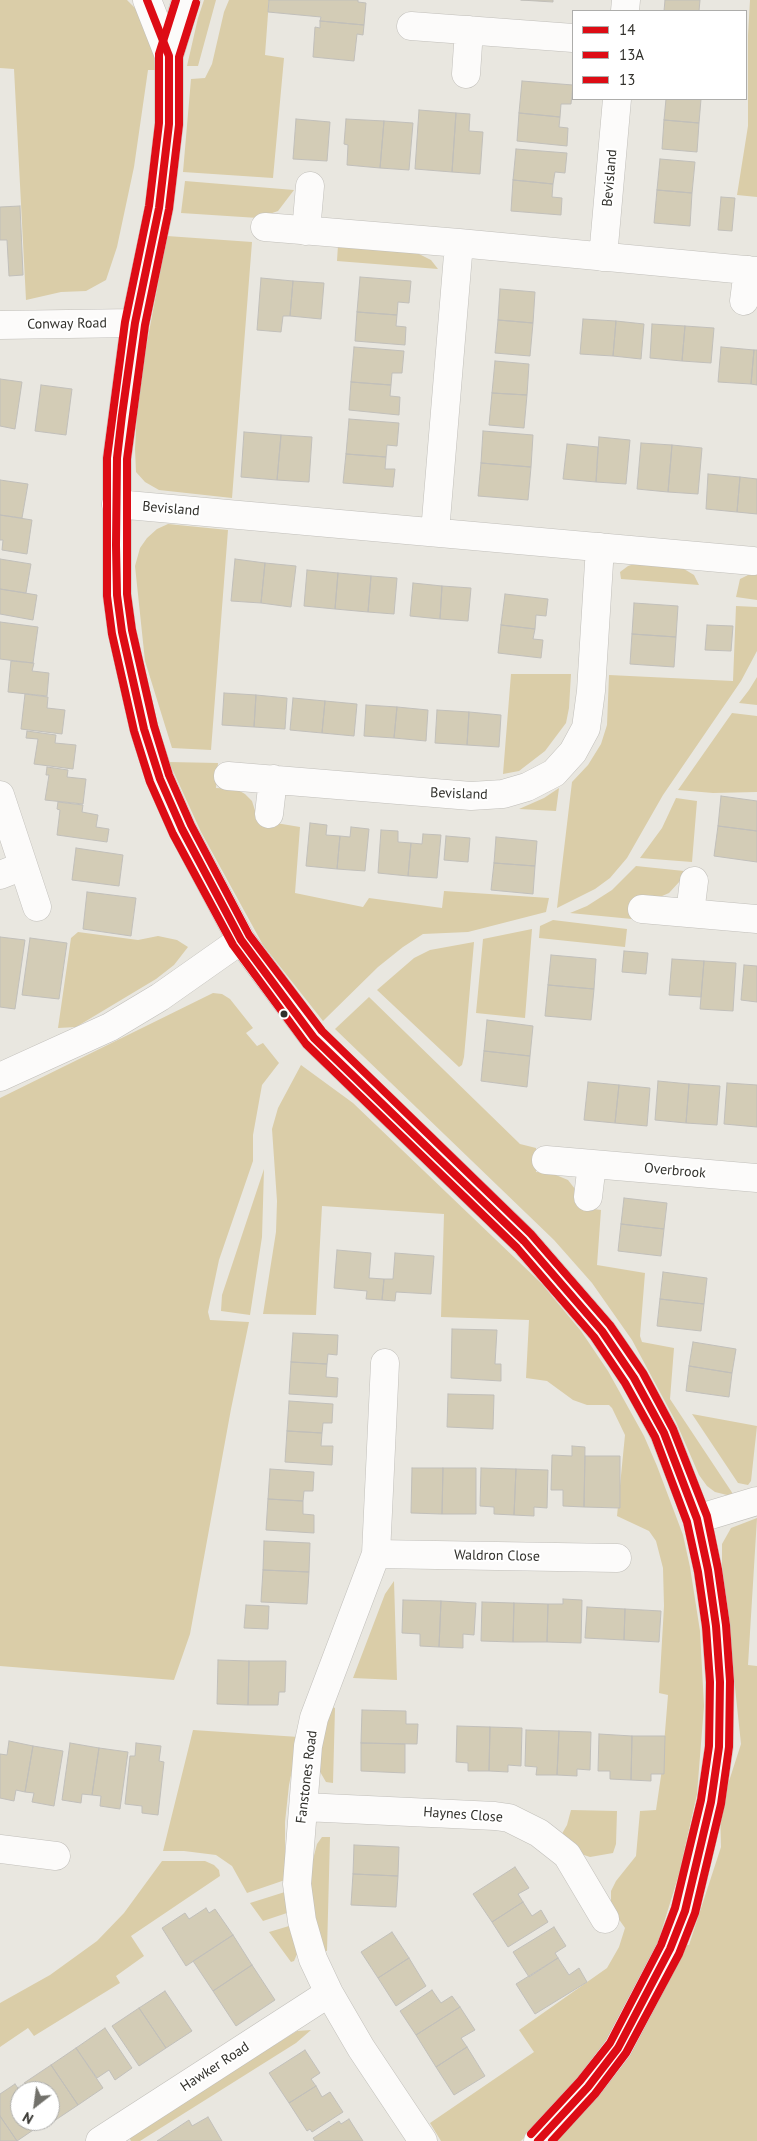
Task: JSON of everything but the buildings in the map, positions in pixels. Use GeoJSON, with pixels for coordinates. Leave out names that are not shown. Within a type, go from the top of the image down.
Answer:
{"type":"FeatureCollection","features":[{"type":"Feature","properties":{"kind":"street"},"geometry":{"type":"LineString","coordinates":[[147,0],[169,56]]}},
{"type":"Feature","properties":{"kind":"street"},"geometry":{"type":"LineString","coordinates":[[186,0],[169,56],[169,124],[159,208],[135,323],[117,458],[116,504],[119,605],[127,658],[144,729],[160,779],[178,821],[241,940],[314,1038],[524,1241],[602,1331],[634,1378],[664,1433],[697,1519],[716,1626],[720,1682],[719,1747],[712,1802],[692,1885],[670,1949],[618,2048],[588,2088],[538,2141]]}},
{"type":"Feature","properties":{"kind":"street"},"geometry":{"type":"LineString","coordinates":[[411,26],[572,38]]}},
{"type":"Feature","properties":{"kind":"street"},"geometry":{"type":"LineString","coordinates":[[466,74],[469,30]]}},
{"type":"Feature","properties":{"kind":"street","name":"Bevisland"},"geometry":{"type":"LineString","coordinates":[[603,257],[617,100]]}},
{"type":"Feature","properties":{"kind":"street"},"geometry":{"type":"LineString","coordinates":[[306,231],[310,186]]}},
{"type":"Feature","properties":{"kind":"street"},"geometry":{"type":"LineString","coordinates":[[265,227],[752,270],[744,301]]}},
{"type":"Feature","properties":{"kind":"street"},"geometry":{"type":"LineString","coordinates":[[435,532],[458,244]]}},
{"type":"Feature","properties":{"kind":"street","name":"Conway Road"},"geometry":{"type":"LineString","coordinates":[[0,325],[135,323]]}},
{"type":"Feature","properties":{"kind":"street","name":"Bevisland"},"geometry":{"type":"LineString","coordinates":[[116,504],[753,561]]}},
{"type":"Feature","properties":{"kind":"street","name":"Bevisland"},"geometry":{"type":"LineString","coordinates":[[228,776],[470,796],[503,794],[527,786],[554,772],[574,752],[586,728],[591,691],[600,547]]}},
{"type":"Feature","properties":{"kind":"street"},"geometry":{"type":"LineString","coordinates":[[268,814],[273,780]]}},
{"type":"Feature","properties":{"kind":"street"},"geometry":{"type":"LineString","coordinates":[[0,795],[12,871],[37,907]]}},
{"type":"Feature","properties":{"kind":"street"},"geometry":{"type":"LineString","coordinates":[[690,913],[694,881]]}},
{"type":"Feature","properties":{"kind":"street"},"geometry":{"type":"LineString","coordinates":[[642,909],[757,919]]}},
{"type":"Feature","properties":{"kind":"street"},"geometry":{"type":"LineString","coordinates":[[0,1077],[110,1027],[160,997],[241,940]]}},
{"type":"Feature","properties":{"kind":"street","name":"Overbrook"},"geometry":{"type":"LineString","coordinates":[[546,1160],[757,1178]]}},
{"type":"Feature","properties":{"kind":"street"},"geometry":{"type":"LineString","coordinates":[[588,1198],[592,1164]]}},
{"type":"Feature","properties":{"kind":"street","name":"Fanstones Road"},"geometry":{"type":"LineString","coordinates":[[385,1362],[376,1554],[314,1718],[308,1746],[297,1884],[302,1921],[313,1959],[361,2048],[423,2141]]}},
{"type":"Feature","properties":{"kind":"street"},"geometry":{"type":"LineString","coordinates":[[697,1519],[757,1501]]}},
{"type":"Feature","properties":{"kind":"street","name":"Waldron Close"},"geometry":{"type":"LineString","coordinates":[[376,1554],[618,1558]]}},
{"type":"Feature","properties":{"kind":"street","name":"Haynes Close"},"geometry":{"type":"LineString","coordinates":[[304,1806],[509,1818],[539,1833],[567,1855],[605,1919]]}},
{"type":"Feature","properties":{"kind":"street"},"geometry":{"type":"LineString","coordinates":[[0,1848],[56,1856]]}},
{"type":"Feature","properties":{"kind":"street","name":"Hawker Road"},"geometry":{"type":"LineString","coordinates":[[100,2141],[330,1993]]}},
{"type":"Feature","properties":{"kind":"shaded area"},"geometry":{"type":"Polygon","coordinates":[[[0,0],[127,0],[139,12],[154,44],[155,70],[148,70],[134,167],[117,247],[106,280],[86,291],[61,292],[26,300],[14,69],[0,68],[0,0]]]}},
{"type":"Feature","properties":{"kind":"shaded area"},"geometry":{"type":"Polygon","coordinates":[[[204,0],[216,0],[198,66],[187,66],[198,18],[204,0]]]}},
{"type":"Feature","properties":{"kind":"shaded area"},"geometry":{"type":"Polygon","coordinates":[[[229,0],[269,0],[265,55],[284,58],[273,178],[183,172],[191,79],[205,78],[212,64],[224,12],[229,0]]]}},
{"type":"Feature","properties":{"kind":"shaded area"},"geometry":{"type":"Polygon","coordinates":[[[750,0],[757,0],[757,197],[737,195],[748,126],[750,0]]]}},
{"type":"Feature","properties":{"kind":"shaded area"},"geometry":{"type":"Polygon","coordinates":[[[185,181],[294,190],[278,211],[258,218],[181,213],[185,181]]]}},
{"type":"Feature","properties":{"kind":"shaded area"},"geometry":{"type":"Polygon","coordinates":[[[167,236],[252,242],[232,498],[159,490],[145,482],[136,472],[137,412],[146,348],[167,236]]]}},
{"type":"Feature","properties":{"kind":"shaded area"},"geometry":{"type":"Polygon","coordinates":[[[338,245],[417,253],[431,260],[438,269],[337,261],[338,245]]]}},
{"type":"Feature","properties":{"kind":"shaded area"},"geometry":{"type":"Polygon","coordinates":[[[168,524],[228,530],[211,750],[172,748],[145,661],[135,566],[140,548],[147,538],[157,529],[168,524]]]}},
{"type":"Feature","properties":{"kind":"shaded area"},"geometry":{"type":"Polygon","coordinates":[[[637,563],[670,565],[684,569],[694,575],[699,585],[621,579],[620,572],[628,566],[637,563]]]}},
{"type":"Feature","properties":{"kind":"shaded area"},"geometry":{"type":"Polygon","coordinates":[[[752,573],[757,573],[757,600],[736,597],[740,579],[752,573]]]}},
{"type":"Feature","properties":{"kind":"shaded area"},"geometry":{"type":"Polygon","coordinates":[[[736,606],[757,607],[757,651],[741,681],[663,795],[627,858],[610,878],[595,889],[557,908],[572,782],[588,765],[601,744],[607,725],[609,675],[733,681],[736,606]]]}},
{"type":"Feature","properties":{"kind":"shaded area"},"geometry":{"type":"Polygon","coordinates":[[[511,674],[571,674],[569,708],[566,723],[545,751],[519,771],[503,774],[511,674]]]}},
{"type":"Feature","properties":{"kind":"shaded area"},"geometry":{"type":"Polygon","coordinates":[[[757,677],[757,705],[739,703],[749,690],[757,677]]]}},
{"type":"Feature","properties":{"kind":"shaded area"},"geometry":{"type":"Polygon","coordinates":[[[732,713],[757,716],[757,792],[713,793],[678,790],[732,713]]]}},
{"type":"Feature","properties":{"kind":"shaded area"},"geometry":{"type":"Polygon","coordinates":[[[169,762],[218,763],[216,788],[236,789],[245,794],[252,801],[258,820],[300,827],[295,893],[363,907],[369,898],[442,908],[444,891],[549,898],[546,912],[468,932],[423,934],[378,967],[323,1021],[263,945],[201,832],[169,762]]]}},
{"type":"Feature","properties":{"kind":"shaded area"},"geometry":{"type":"Polygon","coordinates":[[[559,788],[556,811],[519,809],[544,798],[559,788]]]}},
{"type":"Feature","properties":{"kind":"shaded area"},"geometry":{"type":"Polygon","coordinates":[[[676,798],[697,801],[692,862],[640,858],[662,828],[676,798]]]}},
{"type":"Feature","properties":{"kind":"shaded area"},"geometry":{"type":"Polygon","coordinates":[[[636,866],[684,871],[680,881],[669,893],[653,900],[635,898],[632,919],[570,913],[587,906],[612,890],[636,866]]]}},
{"type":"Feature","properties":{"kind":"shaded area"},"geometry":{"type":"Polygon","coordinates":[[[553,920],[627,929],[625,947],[539,938],[540,926],[553,920]]]}},
{"type":"Feature","properties":{"kind":"shaded area"},"geometry":{"type":"Polygon","coordinates":[[[532,929],[525,1018],[476,1013],[483,939],[532,929]]]}},
{"type":"Feature","properties":{"kind":"shaded area"},"geometry":{"type":"Polygon","coordinates":[[[78,932],[138,940],[158,936],[177,940],[188,947],[174,965],[156,979],[76,1027],[58,1028],[71,938],[78,932]]]}},
{"type":"Feature","properties":{"kind":"shaded area"},"geometry":{"type":"Polygon","coordinates":[[[474,942],[464,1057],[462,1065],[459,1067],[377,990],[414,958],[430,950],[474,942]]]}},
{"type":"Feature","properties":{"kind":"shaded area"},"geometry":{"type":"Polygon","coordinates":[[[213,993],[222,994],[230,999],[253,1028],[246,1033],[257,1046],[263,1043],[279,1063],[262,1085],[253,1135],[253,1161],[219,1260],[208,1312],[210,1320],[249,1322],[231,1409],[190,1634],[174,1680],[0,1666],[0,1098],[213,993]]]}},
{"type":"Feature","properties":{"kind":"shaded area"},"geometry":{"type":"Polygon","coordinates":[[[369,997],[520,1144],[536,1148],[536,1172],[551,1173],[568,1180],[575,1189],[578,1207],[601,1210],[597,1265],[645,1273],[640,1336],[642,1342],[674,1348],[670,1399],[735,1497],[715,1492],[707,1486],[699,1475],[676,1422],[632,1340],[592,1283],[554,1240],[335,1029],[369,997]]]}},
{"type":"Feature","properties":{"kind":"shaded area"},"geometry":{"type":"Polygon","coordinates":[[[301,1065],[353,1103],[541,1283],[581,1331],[608,1371],[644,1436],[657,1466],[683,1535],[690,1567],[700,1631],[704,1706],[697,1794],[679,1874],[658,1942],[689,1945],[721,1847],[720,1809],[741,1744],[722,1565],[722,1544],[731,1528],[757,1518],[748,1665],[757,1666],[757,2141],[558,2141],[555,2107],[521,2141],[441,2141],[430,2123],[534,2052],[519,2030],[607,1968],[619,1947],[625,1928],[611,1908],[611,1891],[616,1881],[636,1856],[640,1811],[656,1810],[662,1769],[668,1695],[659,1693],[664,1606],[663,1568],[656,1541],[649,1531],[617,1516],[625,1435],[612,1408],[609,1405],[587,1405],[573,1400],[547,1381],[526,1378],[529,1320],[441,1317],[444,1214],[322,1206],[316,1315],[263,1314],[276,1232],[277,1201],[272,1129],[278,1108],[301,1065]]]}},
{"type":"Feature","properties":{"kind":"shaded area"},"geometry":{"type":"Polygon","coordinates":[[[264,1169],[262,1237],[250,1315],[221,1311],[222,1295],[264,1169]]]}},
{"type":"Feature","properties":{"kind":"shaded area"},"geometry":{"type":"Polygon","coordinates":[[[692,1414],[757,1426],[751,1481],[748,1485],[738,1483],[692,1414]]]}},
{"type":"Feature","properties":{"kind":"shaded area"},"geometry":{"type":"Polygon","coordinates":[[[394,1581],[397,1680],[353,1678],[385,1594],[394,1581]]]}},
{"type":"Feature","properties":{"kind":"shaded area"},"geometry":{"type":"Polygon","coordinates":[[[332,1707],[335,1708],[333,1783],[326,1782],[319,1770],[323,1733],[332,1707]]]}},
{"type":"Feature","properties":{"kind":"shaded area"},"geometry":{"type":"Polygon","coordinates":[[[193,1730],[299,1737],[289,1785],[285,1822],[285,1880],[247,1893],[232,1866],[216,1855],[184,1851],[163,1851],[193,1730]]]}},
{"type":"Feature","properties":{"kind":"shaded area"},"geometry":{"type":"Polygon","coordinates":[[[571,1810],[617,1811],[616,1844],[613,1853],[590,1857],[581,1854],[560,1837],[567,1825],[571,1810]]]}},
{"type":"Feature","properties":{"kind":"shaded area"},"geometry":{"type":"Polygon","coordinates":[[[322,1837],[330,1837],[327,1951],[323,1951],[309,1903],[311,1867],[317,1844],[322,1837]]]}},
{"type":"Feature","properties":{"kind":"shaded area"},"geometry":{"type":"Polygon","coordinates":[[[162,1861],[205,1861],[214,1865],[219,1870],[220,1876],[131,1936],[144,1956],[116,1976],[120,1983],[34,2036],[28,2028],[0,2047],[0,2003],[50,1975],[97,1941],[124,1913],[162,1861]]]}},
{"type":"Feature","properties":{"kind":"shaded area"},"geometry":{"type":"Polygon","coordinates":[[[288,1891],[287,1913],[263,1921],[250,1903],[288,1891]]]}},
{"type":"Feature","properties":{"kind":"shaded area"},"geometry":{"type":"Polygon","coordinates":[[[289,1926],[297,1954],[294,1961],[291,1962],[269,1932],[289,1926]]]}},
{"type":"Feature","properties":{"kind":"shaded area"},"geometry":{"type":"Polygon","coordinates":[[[311,2030],[296,2043],[140,2141],[131,2141],[128,2135],[297,2031],[311,2030]]]}},
{"type":"Feature","properties":{"kind":"transit line","name":"14"},"geometry":{"type":"LineString","coordinates":[[147,0],[169,56],[169,124],[159,208],[135,323],[122,415],[117,458],[116,545],[117,595],[122,632],[144,729],[160,779],[182,829],[241,940],[314,1038],[524,1241],[602,1331],[634,1378],[664,1433],[697,1519],[708,1570],[716,1626],[720,1682],[719,1747],[711,1802],[685,1911],[670,1949],[618,2048],[588,2087],[538,2141]]}},
{"type":"Feature","properties":{"kind":"transit line","name":"13A"},"geometry":{"type":"LineString","coordinates":[[176,0],[159,54],[159,123],[149,206],[125,322],[107,458],[107,596],[112,634],[134,731],[150,782],[173,834],[233,945],[306,1044],[517,1248],[594,1337],[625,1383],[655,1437],[687,1522],[698,1572],[706,1627],[710,1682],[709,1746],[701,1800],[675,1908],[661,1945],[610,2043],[580,2081],[531,2134]]}},
{"type":"Feature","properties":{"kind":"transit line","name":"13"},"geometry":{"type":"LineString","coordinates":[[196,3],[179,57],[179,125],[169,209],[145,325],[127,459],[127,594],[132,630],[154,726],[169,775],[191,825],[249,935],[322,1031],[531,1234],[610,1325],[643,1373],[673,1429],[707,1516],[718,1569],[726,1625],[730,1681],[729,1747],[721,1804],[695,1913],[679,1954],[626,2053],[595,2094],[552,2141]]}}]}
